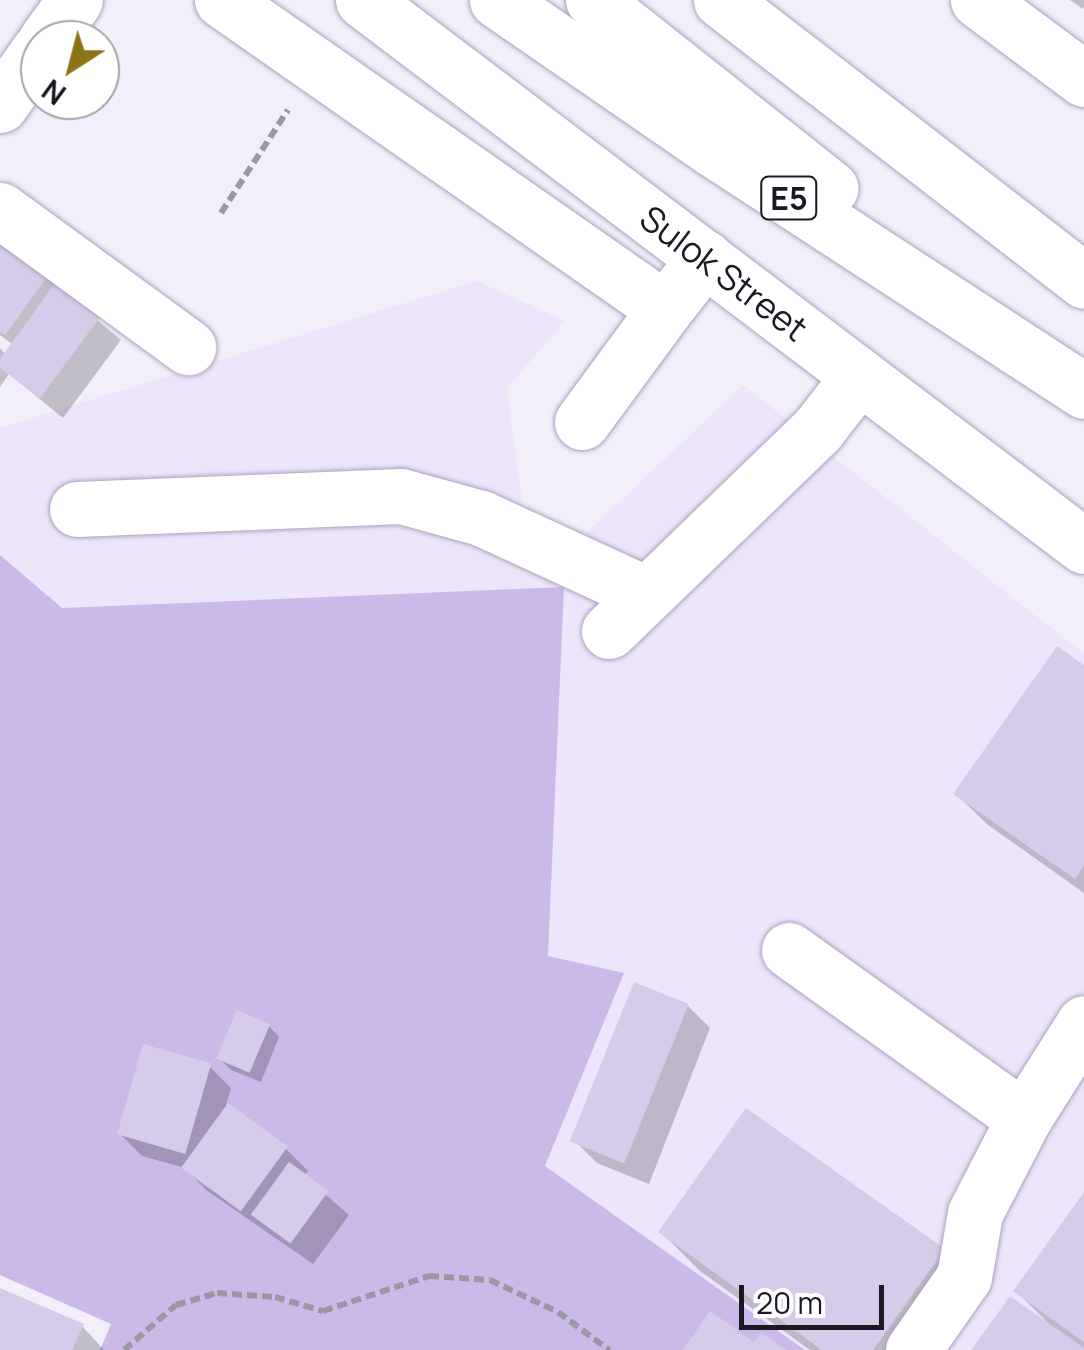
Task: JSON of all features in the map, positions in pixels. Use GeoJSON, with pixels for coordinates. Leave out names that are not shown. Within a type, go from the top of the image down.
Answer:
{"type":"FeatureCollection","features":[{"type":"Feature","properties":{"kind":"main road"},"geometry":{"type":"LineString","coordinates":[[222,0],[665,309]]}},
{"type":"Feature","properties":{"kind":"main road","name":"Sulok Street"},"geometry":{"type":"LineString","coordinates":[[364,0],[1084,546]]}},
{"type":"Feature","properties":{"kind":"main road","name":"E5"},"geometry":{"type":"LineString","coordinates":[[497,0],[713,149],[1084,390]]}},
{"type":"Feature","properties":{"kind":"main road","name":"E5"},"geometry":{"type":"LineString","coordinates":[[593,0],[1084,390]]}},
{"type":"Feature","properties":{"kind":"main road"},"geometry":{"type":"LineString","coordinates":[[720,0],[1084,281]]}},
{"type":"Feature","properties":{"kind":"main road"},"geometry":{"type":"LineString","coordinates":[[978,0],[1084,79]]}},
{"type":"Feature","properties":{"kind":"main road"},"geometry":{"type":"LineString","coordinates":[[0,105],[20,77]]}},
{"type":"Feature","properties":{"kind":"main road"},"geometry":{"type":"LineString","coordinates":[[0,210],[188,346]]}},
{"type":"Feature","properties":{"kind":"main road"},"geometry":{"type":"LineString","coordinates":[[582,422],[705,258]]}},
{"type":"Feature","properties":{"kind":"main road"},"geometry":{"type":"LineString","coordinates":[[77,509],[401,496],[481,518],[628,613],[818,428],[859,376]]}},
{"type":"Feature","properties":{"kind":"main road"},"geometry":{"type":"LineString","coordinates":[[790,950],[1024,1118]]}},
{"type":"Feature","properties":{"kind":"main road"},"geometry":{"type":"LineString","coordinates":[[913,1350],[964,1277],[975,1213],[1024,1118],[1084,1023]]}},
{"type":"Feature","properties":{"kind":"path"},"geometry":{"type":"LineString","coordinates":[[220,213],[316,66]]}},
{"type":"Feature","properties":{"kind":"path"},"geometry":{"type":"LineString","coordinates":[[124,1350],[176,1305],[217,1294],[276,1297],[323,1311],[429,1276],[490,1280],[558,1312],[609,1350]]}},
{"type":"Feature","properties":{"kind":"shaded area"},"geometry":{"type":"Polygon","coordinates":[[[477,281],[565,321],[507,388],[524,517],[579,540],[743,385],[1084,654],[1084,1350],[805,1350],[545,1166],[623,974],[548,957],[564,587],[61,608],[0,555],[0,428],[477,281]]]}},
{"type":"Feature","properties":{"kind":"shaded area"},"geometry":{"type":"Polygon","coordinates":[[[0,555],[62,608],[564,587],[548,956],[624,973],[545,1166],[805,1350],[100,1350],[111,1324],[0,1275],[0,555]]]}},
{"type":"Feature","properties":{"kind":"building"},"geometry":{"type":"Polygon","coordinates":[[[0,235],[50,273],[5,335],[0,332],[0,235]]]}},
{"type":"Feature","properties":{"kind":"building"},"geometry":{"type":"Polygon","coordinates":[[[56,282],[101,316],[40,398],[0,368],[0,359],[56,282]]]}},
{"type":"Feature","properties":{"kind":"building"},"geometry":{"type":"Polygon","coordinates":[[[1057,646],[1084,665],[1084,866],[1075,879],[953,794],[1057,646]]]}},
{"type":"Feature","properties":{"kind":"building"},"geometry":{"type":"Polygon","coordinates":[[[634,982],[689,1004],[624,1164],[570,1141],[634,982]]]}},
{"type":"Feature","properties":{"kind":"building"},"geometry":{"type":"Polygon","coordinates":[[[237,1010],[270,1024],[249,1073],[216,1059],[237,1010]]]}},
{"type":"Feature","properties":{"kind":"building"},"geometry":{"type":"Polygon","coordinates":[[[143,1044],[211,1064],[185,1154],[117,1134],[143,1044]]]}},
{"type":"Feature","properties":{"kind":"building"},"geometry":{"type":"Polygon","coordinates":[[[228,1103],[288,1146],[241,1211],[181,1168],[228,1103]]]}},
{"type":"Feature","properties":{"kind":"building"},"geometry":{"type":"Polygon","coordinates":[[[746,1108],[945,1249],[873,1350],[822,1350],[658,1232],[746,1108]]]}},
{"type":"Feature","properties":{"kind":"building"},"geometry":{"type":"Polygon","coordinates":[[[289,1162],[329,1191],[290,1243],[251,1215],[289,1162]]]}},
{"type":"Feature","properties":{"kind":"building"},"geometry":{"type":"Polygon","coordinates":[[[1084,1192],[1084,1342],[1013,1291],[1084,1192]]]}},
{"type":"Feature","properties":{"kind":"building"},"geometry":{"type":"Polygon","coordinates":[[[0,1288],[84,1324],[72,1350],[0,1350],[0,1288]]]}},
{"type":"Feature","properties":{"kind":"building"},"geometry":{"type":"Polygon","coordinates":[[[1010,1296],[1084,1348],[1084,1350],[971,1350],[1010,1296]]]}},
{"type":"Feature","properties":{"kind":"building"},"geometry":{"type":"Polygon","coordinates":[[[710,1311],[754,1342],[761,1332],[786,1350],[683,1350],[710,1311]]]}}]}
